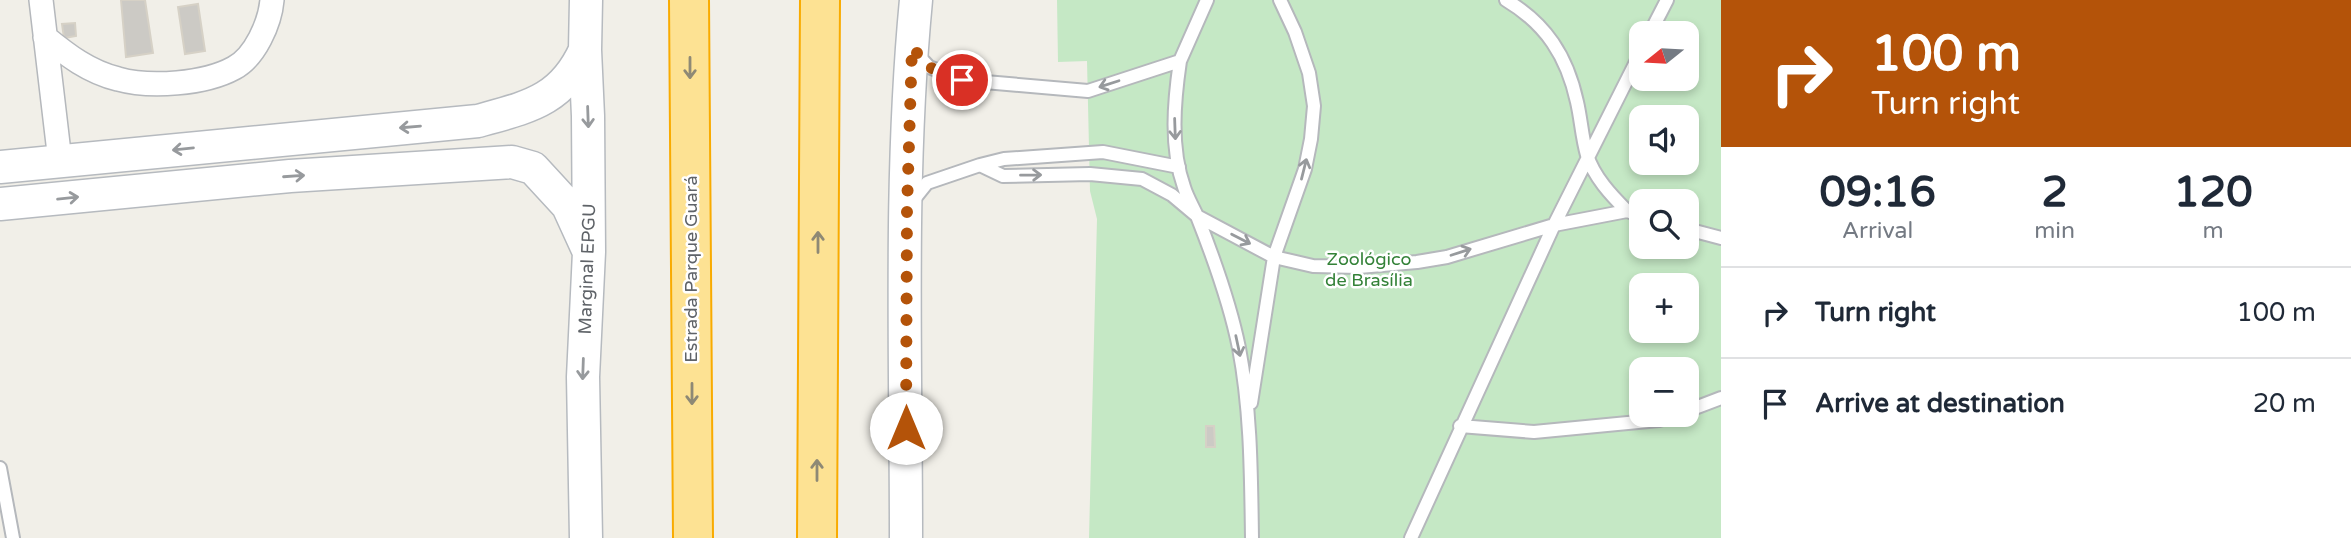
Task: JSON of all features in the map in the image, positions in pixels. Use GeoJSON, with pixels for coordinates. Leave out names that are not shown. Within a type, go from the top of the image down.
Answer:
{"type":"FeatureCollection","features":[{"type":"Feature","properties":{"kind":"highway","name":"Estrada Parque Guará"},"geometry":{"type":"LineString","coordinates":[[689,0],[694,538]]}},
{"type":"Feature","properties":{"kind":"highway"},"geometry":{"type":"LineString","coordinates":[[817,538],[820,0]]}},
{"type":"Feature","properties":{"kind":"street"},"geometry":{"type":"LineString","coordinates":[[41,0],[61,161]]}},
{"type":"Feature","properties":{"kind":"street"},"geometry":{"type":"LineString","coordinates":[[45,37],[71,58],[94,71],[119,80],[161,83],[212,77],[236,67],[250,52],[264,31],[272,0]]}},
{"type":"Feature","properties":{"kind":"street","name":"Marginal EPGU"},"geometry":{"type":"LineString","coordinates":[[586,0],[589,252],[583,377],[586,538]]}},
{"type":"Feature","properties":{"kind":"street"},"geometry":{"type":"LineString","coordinates":[[906,538],[907,209],[916,0]]}},
{"type":"Feature","properties":{"kind":"street"},"geometry":{"type":"LineString","coordinates":[[0,167],[478,121],[520,109],[554,93],[576,70],[585,50]]}},
{"type":"Feature","properties":{"kind":"street"},"geometry":{"type":"LineString","coordinates":[[0,204],[290,176],[512,162],[533,168],[568,206],[589,252]]}},
{"type":"Feature","properties":{"kind":"lane"},"geometry":{"type":"LineString","coordinates":[[1207,0],[1180,61],[1175,98],[1175,133],[1184,187],[1227,301],[1238,347],[1249,414],[1252,538]]}},
{"type":"Feature","properties":{"kind":"lane"},"geometry":{"type":"LineString","coordinates":[[1249,414],[1274,257],[1305,169],[1314,106],[1309,73],[1280,0]]}},
{"type":"Feature","properties":{"kind":"lane"},"geometry":{"type":"LineString","coordinates":[[1506,0],[1522,10],[1545,32],[1565,61],[1577,100],[1587,155],[1596,176],[1627,211]]}},
{"type":"Feature","properties":{"kind":"lane"},"geometry":{"type":"LineString","coordinates":[[1656,21],[1667,0]]}},
{"type":"Feature","properties":{"kind":"lane"},"geometry":{"type":"LineString","coordinates":[[912,47],[929,67],[962,80],[1088,91],[1180,61]]}},
{"type":"Feature","properties":{"kind":"lane"},"geometry":{"type":"LineString","coordinates":[[1411,538],[1553,225],[1629,75]]}},
{"type":"Feature","properties":{"kind":"lane"},"geometry":{"type":"LineString","coordinates":[[907,209],[927,183],[1004,159],[1103,152],[1179,167]]}},
{"type":"Feature","properties":{"kind":"lane"},"geometry":{"type":"LineString","coordinates":[[981,166],[1003,176],[1090,174],[1142,179],[1172,195],[1196,216],[1274,257],[1313,266],[1359,267],[1447,257],[1553,225],[1627,211]]}},
{"type":"Feature","properties":{"kind":"lane"},"geometry":{"type":"LineString","coordinates":[[1699,232],[1721,238]]}},
{"type":"Feature","properties":{"kind":"lane"},"geometry":{"type":"LineString","coordinates":[[1699,406],[1721,398]]}},
{"type":"Feature","properties":{"kind":"lane"},"geometry":{"type":"LineString","coordinates":[[1460,426],[1534,432],[1629,423]]}},
{"type":"Feature","properties":{"kind":"lane"},"geometry":{"type":"LineString","coordinates":[[0,468],[13,538]]}},
{"type":"Feature","properties":{"kind":"green space","name":"Zoológico de Brasília"},"geometry":{"type":"Polygon","coordinates":[[[1057,0],[1721,0],[1721,538],[1089,538],[1097,219],[1090,191],[1087,61],[1058,62],[1057,0]]]}},
{"type":"Feature","properties":{"kind":"building"},"geometry":{"type":"Polygon","coordinates":[[[121,0],[145,0],[153,53],[126,57],[121,0]]]}},
{"type":"Feature","properties":{"kind":"building"},"geometry":{"type":"Polygon","coordinates":[[[198,4],[205,51],[185,54],[178,7],[198,4]]]}},
{"type":"Feature","properties":{"kind":"building"},"geometry":{"type":"Polygon","coordinates":[[[75,23],[76,36],[64,38],[62,24],[75,23]]]}},
{"type":"Feature","properties":{"kind":"building"},"geometry":{"type":"Polygon","coordinates":[[[1206,426],[1214,426],[1215,447],[1206,447],[1206,426]]]}},
{"type":"Feature","properties":{"kind":"route"},"geometry":{"type":"LineString","coordinates":[[906,428],[907,209],[912,47],[929,67],[962,80]]}}]}
